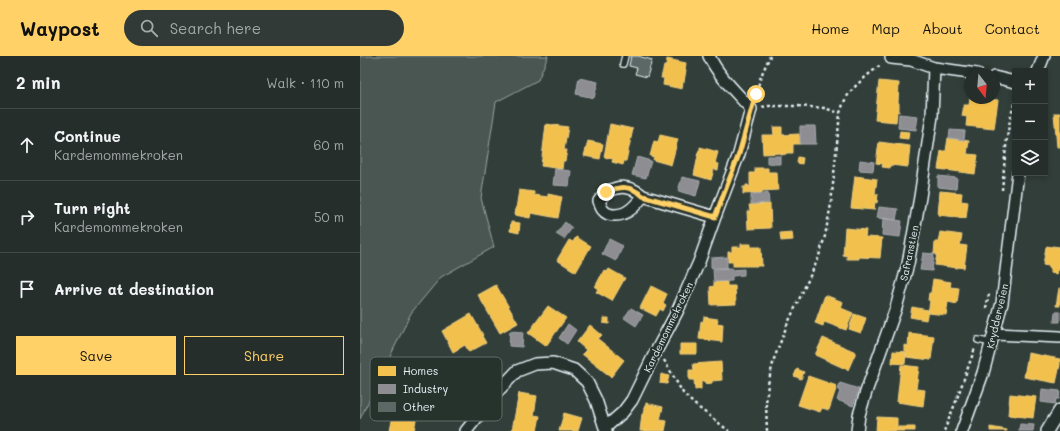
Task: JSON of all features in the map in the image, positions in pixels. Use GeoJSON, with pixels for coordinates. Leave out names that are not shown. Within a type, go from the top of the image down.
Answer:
{"type":"FeatureCollection","features":[{"type":"Feature","properties":{"kind":"street"},"geometry":{"type":"LineString","coordinates":[[709,56],[714,67],[751,109]]}},
{"type":"Feature","properties":{"kind":"street"},"geometry":{"type":"LineString","coordinates":[[1039,68],[1044,56]]}},
{"type":"Feature","properties":{"kind":"street"},"geometry":{"type":"LineString","coordinates":[[891,57],[911,60],[934,68],[964,72]]}},
{"type":"Feature","properties":{"kind":"street","name":"Safranstien"},"geometry":{"type":"LineString","coordinates":[[857,431],[859,415],[866,392],[896,308],[908,264],[932,116],[934,68]]}},
{"type":"Feature","properties":{"kind":"street"},"geometry":{"type":"LineString","coordinates":[[1000,78],[1012,81]]}},
{"type":"Feature","properties":{"kind":"street","name":"Kardemommekroken"},"geometry":{"type":"LineString","coordinates":[[606,429],[623,412],[632,400],[677,312],[696,269],[739,154],[751,109]]}},
{"type":"Feature","properties":{"kind":"street","name":"Krydderveien"},"geometry":{"type":"LineString","coordinates":[[962,431],[983,373],[1002,303],[1018,176]]}},
{"type":"Feature","properties":{"kind":"street"},"geometry":{"type":"LineString","coordinates":[[643,196],[715,217]]}},
{"type":"Feature","properties":{"kind":"street"},"geometry":{"type":"LineString","coordinates":[[993,338],[1060,337]]}},
{"type":"Feature","properties":{"kind":"street"},"geometry":{"type":"LineString","coordinates":[[502,387],[518,371],[535,364],[553,363],[574,370],[587,382],[596,400],[606,429]]}},
{"type":"Feature","properties":{"kind":"street"},"geometry":{"type":"LineString","coordinates":[[1047,431],[1060,410]]}},
{"type":"Feature","properties":{"kind":"street"},"geometry":{"type":"LineString","coordinates":[[466,431],[474,421]]}},
{"type":"Feature","properties":{"kind":"lane"},"geometry":{"type":"LineString","coordinates":[[623,64],[625,56]]}},
{"type":"Feature","properties":{"kind":"lane"},"geometry":{"type":"LineString","coordinates":[[978,340],[993,338]]}},
{"type":"Feature","properties":{"kind":"path"},"geometry":{"type":"LineString","coordinates":[[770,56],[761,76],[751,109],[768,106],[804,107],[824,108],[840,113]]}},
{"type":"Feature","properties":{"kind":"path"},"geometry":{"type":"LineString","coordinates":[[767,431],[766,403],[768,384],[774,359],[787,325],[818,259],[825,236],[831,204],[840,113],[849,95],[875,69],[891,57]]}},
{"type":"Feature","properties":{"kind":"path"},"geometry":{"type":"LineString","coordinates":[[1001,196],[1011,113],[1014,104]]}},
{"type":"Feature","properties":{"kind":"path"},"geometry":{"type":"LineString","coordinates":[[986,310],[990,287]]}},
{"type":"Feature","properties":{"kind":"path"},"geometry":{"type":"LineString","coordinates":[[944,431],[958,398],[978,340]]}},
{"type":"Feature","properties":{"kind":"path"},"geometry":{"type":"LineString","coordinates":[[654,355],[664,360],[683,393],[694,404],[729,431]]}},
{"type":"Feature","properties":{"kind":"shaded area"},"geometry":{"type":"Polygon","coordinates":[[[360,56],[548,56],[538,80],[496,102],[481,198],[494,247],[441,277],[411,313],[390,357],[370,357],[370,398],[360,419],[360,56]]]}},
{"type":"Feature","properties":{"kind":"building: Homes"},"geometry":{"type":"Polygon","coordinates":[[[667,59],[686,63],[682,89],[663,85],[664,78],[661,78],[667,59]]]}},
{"type":"Feature","properties":{"kind":"building: Homes"},"geometry":{"type":"Polygon","coordinates":[[[879,81],[899,83],[899,112],[897,111],[896,122],[875,120],[879,81]]]}},
{"type":"Feature","properties":{"kind":"building: Homes"},"geometry":{"type":"Polygon","coordinates":[[[997,104],[994,129],[966,126],[967,117],[962,116],[964,105],[997,104]]]}},
{"type":"Feature","properties":{"kind":"building: Homes"},"geometry":{"type":"Polygon","coordinates":[[[1054,113],[1060,113],[1060,147],[1057,147],[1054,113]]]}},
{"type":"Feature","properties":{"kind":"building: Homes"},"geometry":{"type":"Polygon","coordinates":[[[546,124],[568,127],[564,150],[567,150],[562,169],[541,166],[546,124]]]}},
{"type":"Feature","properties":{"kind":"building: Homes"},"geometry":{"type":"Polygon","coordinates":[[[610,124],[633,129],[626,161],[624,161],[623,165],[612,162],[613,159],[604,157],[610,124]]]}},
{"type":"Feature","properties":{"kind":"building: Homes"},"geometry":{"type":"Polygon","coordinates":[[[773,127],[782,127],[782,135],[799,134],[800,144],[793,144],[793,153],[781,155],[781,153],[763,154],[762,135],[774,135],[773,127]]]}},
{"type":"Feature","properties":{"kind":"building: Homes"},"geometry":{"type":"Polygon","coordinates":[[[900,131],[909,132],[908,139],[899,138],[900,131]]]}},
{"type":"Feature","properties":{"kind":"building: Homes"},"geometry":{"type":"Polygon","coordinates":[[[660,135],[678,139],[671,165],[653,160],[654,157],[650,156],[654,141],[658,142],[660,135]]]}},
{"type":"Feature","properties":{"kind":"building: Homes"},"geometry":{"type":"Polygon","coordinates":[[[948,138],[969,141],[967,154],[978,155],[975,174],[938,169],[941,151],[946,151],[948,138]]]}},
{"type":"Feature","properties":{"kind":"building: Homes"},"geometry":{"type":"Polygon","coordinates":[[[588,141],[603,144],[600,159],[584,156],[588,141]]]}},
{"type":"Feature","properties":{"kind":"building: Homes"},"geometry":{"type":"Polygon","coordinates":[[[879,142],[910,146],[908,167],[890,165],[890,168],[882,167],[883,164],[876,163],[879,142]]]}},
{"type":"Feature","properties":{"kind":"building: Homes"},"geometry":{"type":"Polygon","coordinates":[[[700,147],[718,152],[715,163],[719,164],[718,170],[714,169],[711,180],[694,175],[700,147]]]}},
{"type":"Feature","properties":{"kind":"building: Homes"},"geometry":{"type":"Polygon","coordinates":[[[798,157],[803,158],[802,164],[797,163],[798,157]]]}},
{"type":"Feature","properties":{"kind":"building: Homes"},"geometry":{"type":"Polygon","coordinates":[[[755,168],[768,168],[768,172],[777,172],[778,190],[743,194],[743,187],[748,185],[750,187],[750,173],[755,173],[755,168]]]}},
{"type":"Feature","properties":{"kind":"building: Homes"},"geometry":{"type":"Polygon","coordinates":[[[855,176],[877,179],[875,194],[878,194],[877,203],[875,202],[874,210],[851,208],[855,176]]]}},
{"type":"Feature","properties":{"kind":"building: Homes"},"geometry":{"type":"Polygon","coordinates":[[[519,190],[534,192],[534,195],[548,197],[548,194],[562,197],[558,218],[531,213],[530,218],[515,215],[519,190]]]}},
{"type":"Feature","properties":{"kind":"building: Homes"},"geometry":{"type":"Polygon","coordinates":[[[940,191],[962,193],[961,201],[968,202],[966,218],[938,215],[940,191]]]}},
{"type":"Feature","properties":{"kind":"building: Homes"},"geometry":{"type":"Polygon","coordinates":[[[770,204],[771,228],[748,229],[747,211],[750,211],[749,205],[770,204]]]}},
{"type":"Feature","properties":{"kind":"building: Homes"},"geometry":{"type":"Polygon","coordinates":[[[511,222],[520,223],[519,233],[510,231],[511,222]]]}},
{"type":"Feature","properties":{"kind":"building: Homes"},"geometry":{"type":"Polygon","coordinates":[[[845,228],[866,230],[865,237],[882,238],[880,258],[859,257],[859,259],[847,259],[847,256],[843,255],[845,228]]]}},
{"type":"Feature","properties":{"kind":"building: Homes"},"geometry":{"type":"Polygon","coordinates":[[[792,232],[793,240],[781,241],[780,233],[792,232]]]}},
{"type":"Feature","properties":{"kind":"building: Homes"},"geometry":{"type":"Polygon","coordinates":[[[940,232],[962,235],[960,245],[967,246],[964,268],[935,265],[937,254],[934,254],[935,242],[938,242],[940,232]]]}},
{"type":"Feature","properties":{"kind":"building: Homes"},"geometry":{"type":"Polygon","coordinates":[[[576,237],[591,246],[576,272],[557,260],[569,240],[573,242],[576,237]]]}},
{"type":"Feature","properties":{"kind":"building: Homes"},"geometry":{"type":"Polygon","coordinates":[[[741,244],[751,244],[751,247],[761,247],[762,266],[733,266],[733,262],[728,262],[728,252],[732,252],[732,247],[741,247],[741,244]]]}},
{"type":"Feature","properties":{"kind":"building: Homes"},"geometry":{"type":"Polygon","coordinates":[[[1047,246],[1060,247],[1060,269],[1058,269],[1057,274],[1050,273],[1049,266],[1043,265],[1047,246]]]}},
{"type":"Feature","properties":{"kind":"building: Homes"},"geometry":{"type":"Polygon","coordinates":[[[609,269],[625,278],[612,301],[596,292],[598,289],[595,287],[604,270],[607,272],[609,269]]]}},
{"type":"Feature","properties":{"kind":"building: Homes"},"geometry":{"type":"Polygon","coordinates":[[[933,279],[951,282],[950,287],[959,288],[957,304],[948,302],[946,315],[928,313],[930,301],[928,300],[929,293],[931,293],[933,279]]]}},
{"type":"Feature","properties":{"kind":"building: Homes"},"geometry":{"type":"Polygon","coordinates":[[[714,282],[727,282],[727,286],[735,286],[736,304],[711,305],[710,287],[714,286],[714,282]]]}},
{"type":"Feature","properties":{"kind":"building: Homes"},"geometry":{"type":"Polygon","coordinates":[[[496,285],[518,323],[500,333],[478,295],[496,285]]]}},
{"type":"Feature","properties":{"kind":"building: Homes"},"geometry":{"type":"Polygon","coordinates":[[[651,286],[667,294],[663,303],[666,305],[663,311],[660,309],[656,316],[640,308],[651,286]]]}},
{"type":"Feature","properties":{"kind":"building: Homes"},"geometry":{"type":"Polygon","coordinates":[[[1059,288],[1060,306],[1056,306],[1059,288]]]}},
{"type":"Feature","properties":{"kind":"building: Homes"},"geometry":{"type":"Polygon","coordinates":[[[825,295],[843,302],[841,308],[853,313],[846,330],[824,322],[823,326],[815,323],[825,295]]]}},
{"type":"Feature","properties":{"kind":"building: Homes"},"geometry":{"type":"Polygon","coordinates":[[[548,306],[566,318],[546,346],[528,333],[548,306]]]}},
{"type":"Feature","properties":{"kind":"building: Homes"},"geometry":{"type":"Polygon","coordinates":[[[912,307],[928,310],[926,320],[910,317],[912,307]]]}},
{"type":"Feature","properties":{"kind":"building: Homes"},"geometry":{"type":"Polygon","coordinates":[[[471,314],[486,343],[469,352],[465,345],[453,352],[442,331],[471,314]]]}},
{"type":"Feature","properties":{"kind":"building: Homes"},"geometry":{"type":"Polygon","coordinates":[[[854,314],[866,318],[861,333],[849,329],[854,314]]]}},
{"type":"Feature","properties":{"kind":"building: Homes"},"geometry":{"type":"Polygon","coordinates":[[[704,317],[718,319],[717,323],[723,324],[722,342],[699,339],[701,321],[703,322],[704,317]]]}},
{"type":"Feature","properties":{"kind":"building: Homes"},"geometry":{"type":"Polygon","coordinates":[[[603,318],[609,318],[609,324],[603,323],[603,318]]]}},
{"type":"Feature","properties":{"kind":"building: Homes"},"geometry":{"type":"Polygon","coordinates":[[[590,325],[602,335],[598,339],[624,360],[611,377],[582,354],[586,350],[577,342],[590,325]]]}},
{"type":"Feature","properties":{"kind":"building: Homes"},"geometry":{"type":"Polygon","coordinates":[[[909,333],[934,336],[931,360],[906,357],[907,351],[904,351],[904,345],[908,346],[909,333]]]}},
{"type":"Feature","properties":{"kind":"building: Homes"},"geometry":{"type":"Polygon","coordinates":[[[823,338],[856,352],[848,370],[815,355],[823,338]]]}},
{"type":"Feature","properties":{"kind":"building: Homes"},"geometry":{"type":"Polygon","coordinates":[[[680,344],[697,344],[697,354],[680,354],[680,344]]]}},
{"type":"Feature","properties":{"kind":"building: Homes"},"geometry":{"type":"Polygon","coordinates":[[[893,351],[906,352],[905,364],[892,363],[893,351]]]}},
{"type":"Feature","properties":{"kind":"building: Homes"},"geometry":{"type":"Polygon","coordinates":[[[1028,353],[1060,359],[1056,383],[1024,377],[1028,353]]]}},
{"type":"Feature","properties":{"kind":"building: Homes"},"geometry":{"type":"Polygon","coordinates":[[[721,362],[722,380],[712,381],[712,383],[705,384],[705,381],[701,382],[701,389],[695,390],[694,380],[689,380],[689,370],[694,370],[693,364],[721,362]]]}},
{"type":"Feature","properties":{"kind":"building: Homes"},"geometry":{"type":"Polygon","coordinates":[[[901,365],[919,367],[916,389],[925,390],[923,406],[897,402],[901,365]]]}},
{"type":"Feature","properties":{"kind":"building: Homes"},"geometry":{"type":"Polygon","coordinates":[[[797,369],[804,372],[801,379],[794,376],[797,369]]]}},
{"type":"Feature","properties":{"kind":"building: Homes"},"geometry":{"type":"Polygon","coordinates":[[[661,374],[669,376],[667,384],[660,383],[661,374]]]}},
{"type":"Feature","properties":{"kind":"building: Homes"},"geometry":{"type":"Polygon","coordinates":[[[808,376],[837,386],[829,410],[822,408],[820,412],[798,405],[808,376]]]}},
{"type":"Feature","properties":{"kind":"building: Homes"},"geometry":{"type":"Polygon","coordinates":[[[519,393],[537,396],[534,415],[540,416],[537,431],[512,430],[519,393]]]}},
{"type":"Feature","properties":{"kind":"building: Homes"},"geometry":{"type":"Polygon","coordinates":[[[1010,394],[1036,397],[1033,418],[1008,415],[1010,394]]]}},
{"type":"Feature","properties":{"kind":"building: Homes"},"geometry":{"type":"Polygon","coordinates":[[[646,403],[663,407],[660,420],[667,421],[665,431],[640,431],[642,414],[646,403]]]}},
{"type":"Feature","properties":{"kind":"building: Homes"},"geometry":{"type":"Polygon","coordinates":[[[564,413],[582,418],[578,431],[559,431],[564,413]]]}},
{"type":"Feature","properties":{"kind":"building: Homes"},"geometry":{"type":"Polygon","coordinates":[[[877,417],[897,418],[897,427],[915,427],[915,431],[876,431],[877,417]]]}},
{"type":"Feature","properties":{"kind":"building: Homes"},"geometry":{"type":"Polygon","coordinates":[[[391,421],[416,421],[414,430],[420,431],[389,431],[391,421]]]}},
{"type":"Feature","properties":{"kind":"building: Homes"},"geometry":{"type":"Polygon","coordinates":[[[990,427],[1007,430],[1007,431],[990,431],[990,427]]]}},
{"type":"Feature","properties":{"kind":"building: Industry"},"geometry":{"type":"Polygon","coordinates":[[[579,78],[598,82],[594,98],[576,94],[579,78]]]}},
{"type":"Feature","properties":{"kind":"building: Industry"},"geometry":{"type":"Polygon","coordinates":[[[899,114],[918,116],[916,130],[898,128],[899,114]]]}},
{"type":"Feature","properties":{"kind":"building: Industry"},"geometry":{"type":"Polygon","coordinates":[[[800,126],[815,126],[816,144],[800,144],[800,126]]]}},
{"type":"Feature","properties":{"kind":"building: Industry"},"geometry":{"type":"Polygon","coordinates":[[[950,130],[965,131],[964,140],[949,138],[950,130]]]}},
{"type":"Feature","properties":{"kind":"building: Industry"},"geometry":{"type":"Polygon","coordinates":[[[767,156],[780,156],[780,164],[767,164],[767,156]]]}},
{"type":"Feature","properties":{"kind":"building: Industry"},"geometry":{"type":"Polygon","coordinates":[[[637,157],[651,161],[646,178],[632,175],[637,157]]]}},
{"type":"Feature","properties":{"kind":"building: Industry"},"geometry":{"type":"Polygon","coordinates":[[[860,160],[874,162],[873,171],[859,170],[860,160]]]}},
{"type":"Feature","properties":{"kind":"building: Industry"},"geometry":{"type":"Polygon","coordinates":[[[555,169],[571,171],[569,186],[553,185],[555,169]]]}},
{"type":"Feature","properties":{"kind":"building: Industry"},"geometry":{"type":"Polygon","coordinates":[[[938,176],[957,178],[956,189],[938,187],[938,176]]]}},
{"type":"Feature","properties":{"kind":"building: Industry"},"geometry":{"type":"Polygon","coordinates":[[[682,177],[700,181],[696,196],[678,191],[682,177]]]}},
{"type":"Feature","properties":{"kind":"building: Industry"},"geometry":{"type":"Polygon","coordinates":[[[768,193],[769,203],[751,204],[751,194],[768,193]]]}},
{"type":"Feature","properties":{"kind":"building: Industry"},"geometry":{"type":"Polygon","coordinates":[[[879,207],[898,209],[896,220],[877,218],[879,207]]]}},
{"type":"Feature","properties":{"kind":"building: Industry"},"geometry":{"type":"Polygon","coordinates":[[[883,218],[902,221],[900,237],[882,235],[883,218]]]}},
{"type":"Feature","properties":{"kind":"building: Industry"},"geometry":{"type":"Polygon","coordinates":[[[565,222],[572,228],[564,239],[556,234],[565,222]]]}},
{"type":"Feature","properties":{"kind":"building: Industry"},"geometry":{"type":"Polygon","coordinates":[[[609,239],[623,246],[616,261],[602,254],[609,239]]]}},
{"type":"Feature","properties":{"kind":"building: Industry"},"geometry":{"type":"Polygon","coordinates":[[[923,253],[934,254],[932,271],[920,270],[923,253]]]}},
{"type":"Feature","properties":{"kind":"building: Industry"},"geometry":{"type":"Polygon","coordinates":[[[727,257],[727,268],[711,268],[711,258],[727,257]]]}},
{"type":"Feature","properties":{"kind":"building: Industry"},"geometry":{"type":"Polygon","coordinates":[[[732,268],[732,270],[744,269],[744,275],[732,276],[732,281],[714,282],[713,269],[732,268]]]}},
{"type":"Feature","properties":{"kind":"building: Industry"},"geometry":{"type":"Polygon","coordinates":[[[631,308],[643,315],[636,326],[624,318],[631,308]]]}},
{"type":"Feature","properties":{"kind":"building: Industry"},"geometry":{"type":"Polygon","coordinates":[[[1055,312],[1060,312],[1060,322],[1054,322],[1055,312]]]}},
{"type":"Feature","properties":{"kind":"building: Industry"},"geometry":{"type":"Polygon","coordinates":[[[568,324],[576,330],[567,344],[559,338],[568,324]]]}},
{"type":"Feature","properties":{"kind":"building: Industry"},"geometry":{"type":"Polygon","coordinates":[[[510,331],[523,332],[522,347],[509,346],[510,331]]]}},
{"type":"Feature","properties":{"kind":"building: Industry"},"geometry":{"type":"Polygon","coordinates":[[[840,383],[859,389],[853,406],[837,400],[840,391],[838,390],[840,383]]]}},
{"type":"Feature","properties":{"kind":"building: Industry"},"geometry":{"type":"Polygon","coordinates":[[[1042,389],[1060,391],[1059,399],[1056,399],[1055,404],[1041,402],[1042,389]]]}},
{"type":"Feature","properties":{"kind":"building: Industry"},"geometry":{"type":"Polygon","coordinates":[[[1020,424],[1034,425],[1033,431],[1019,431],[1020,424]]]}},
{"type":"Feature","properties":{"kind":"building: Other"},"geometry":{"type":"Polygon","coordinates":[[[631,56],[638,56],[652,60],[647,77],[635,74],[637,68],[629,66],[631,56]]]}},
{"type":"Feature","properties":{"kind":"route"},"geometry":{"type":"LineString","coordinates":[[606,192],[617,188],[628,187],[637,190],[643,196],[715,217],[739,154],[756,94]]}}]}
